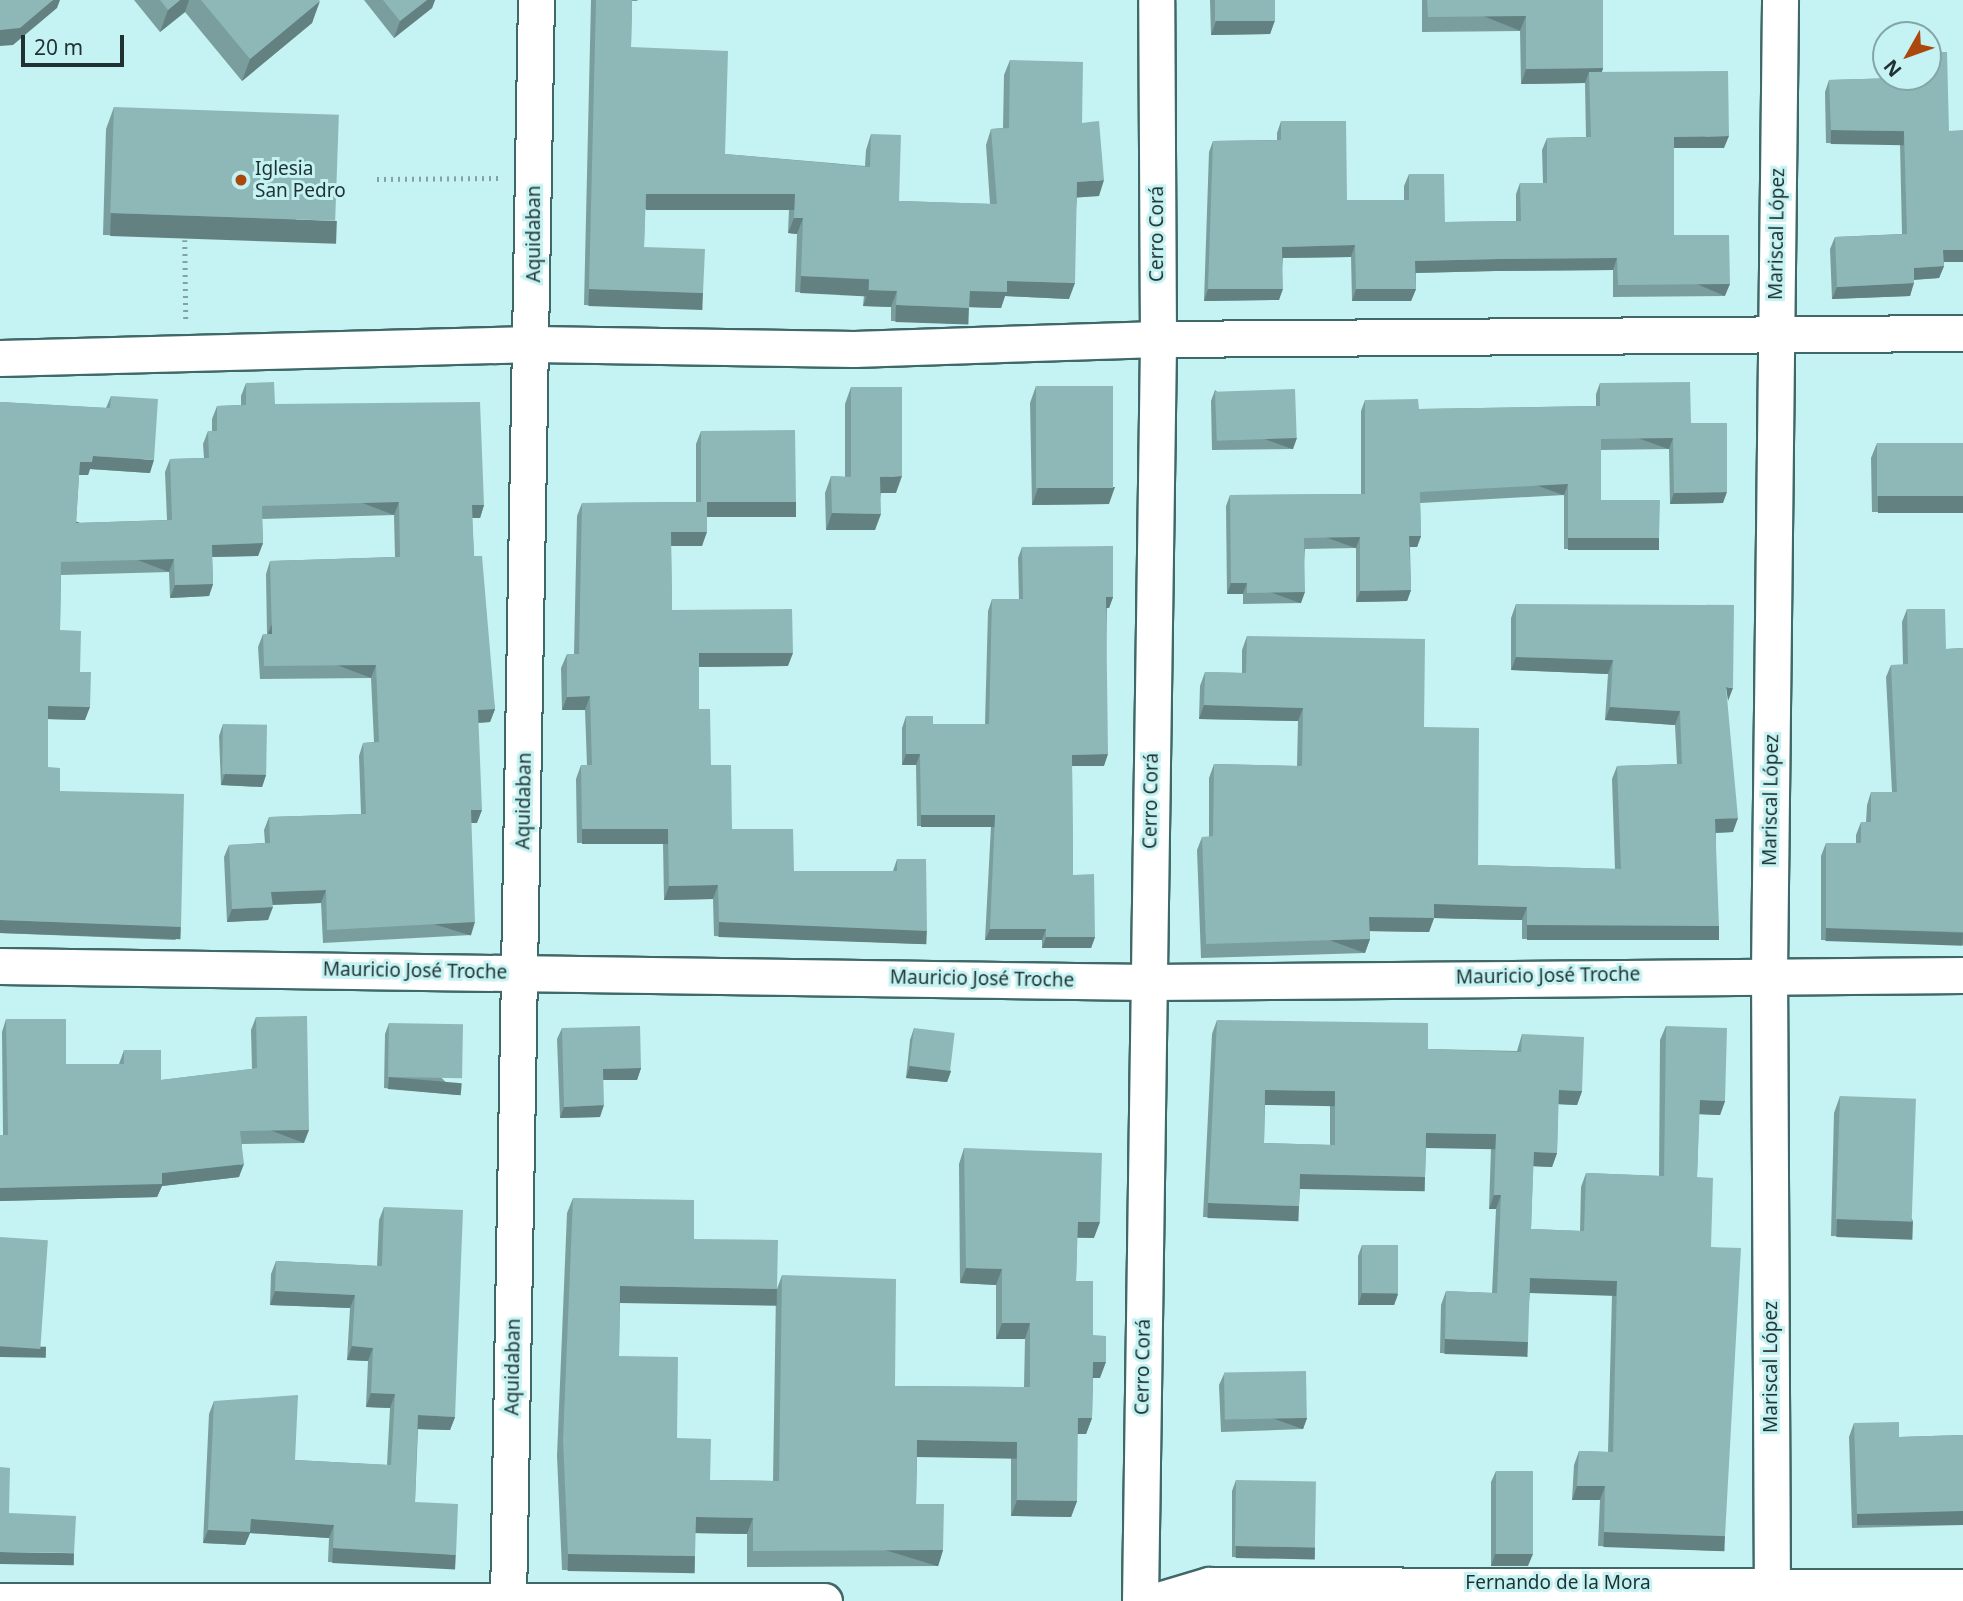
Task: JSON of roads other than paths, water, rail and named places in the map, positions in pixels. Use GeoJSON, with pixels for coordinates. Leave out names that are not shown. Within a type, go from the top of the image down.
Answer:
{"type":"FeatureCollection","features":[{"type":"Feature","properties":{"kind":"street","name":"Aquidaban"},"geometry":{"type":"LineString","coordinates":[[508,1599],[533,344],[536,0]]}},
{"type":"Feature","properties":{"kind":"street","name":"Cerro Corá"},"geometry":{"type":"LineString","coordinates":[[1140,1601],[1158,339],[1156,0]]}},
{"type":"Feature","properties":{"kind":"street","name":"Mariscal López"},"geometry":{"type":"LineString","coordinates":[[1772,1591],[1769,973],[1780,0]]}},
{"type":"Feature","properties":{"kind":"street"},"geometry":{"type":"LineString","coordinates":[[0,358],[533,344],[854,349],[1158,339],[1963,333]]}},
{"type":"Feature","properties":{"kind":"street","name":"Mauricio José Troche"},"geometry":{"type":"LineString","coordinates":[[0,966],[1149,982],[1769,973],[1963,975]]}},
{"type":"Feature","properties":{"kind":"street","name":"Fernando de la Mora"},"geometry":{"type":"LineString","coordinates":[[1155,1601],[1209,1585],[1772,1591],[1963,1587]]}},
{"type":"Feature","properties":{"kind":"street"},"geometry":{"type":"LineString","coordinates":[[0,1601],[824,1601]]}},
{"type":"Feature","properties":{"kind":"place","name":"Iglesia San Pedro"},"geometry":{"type":"Point","coordinates":[241,180]}}]}
